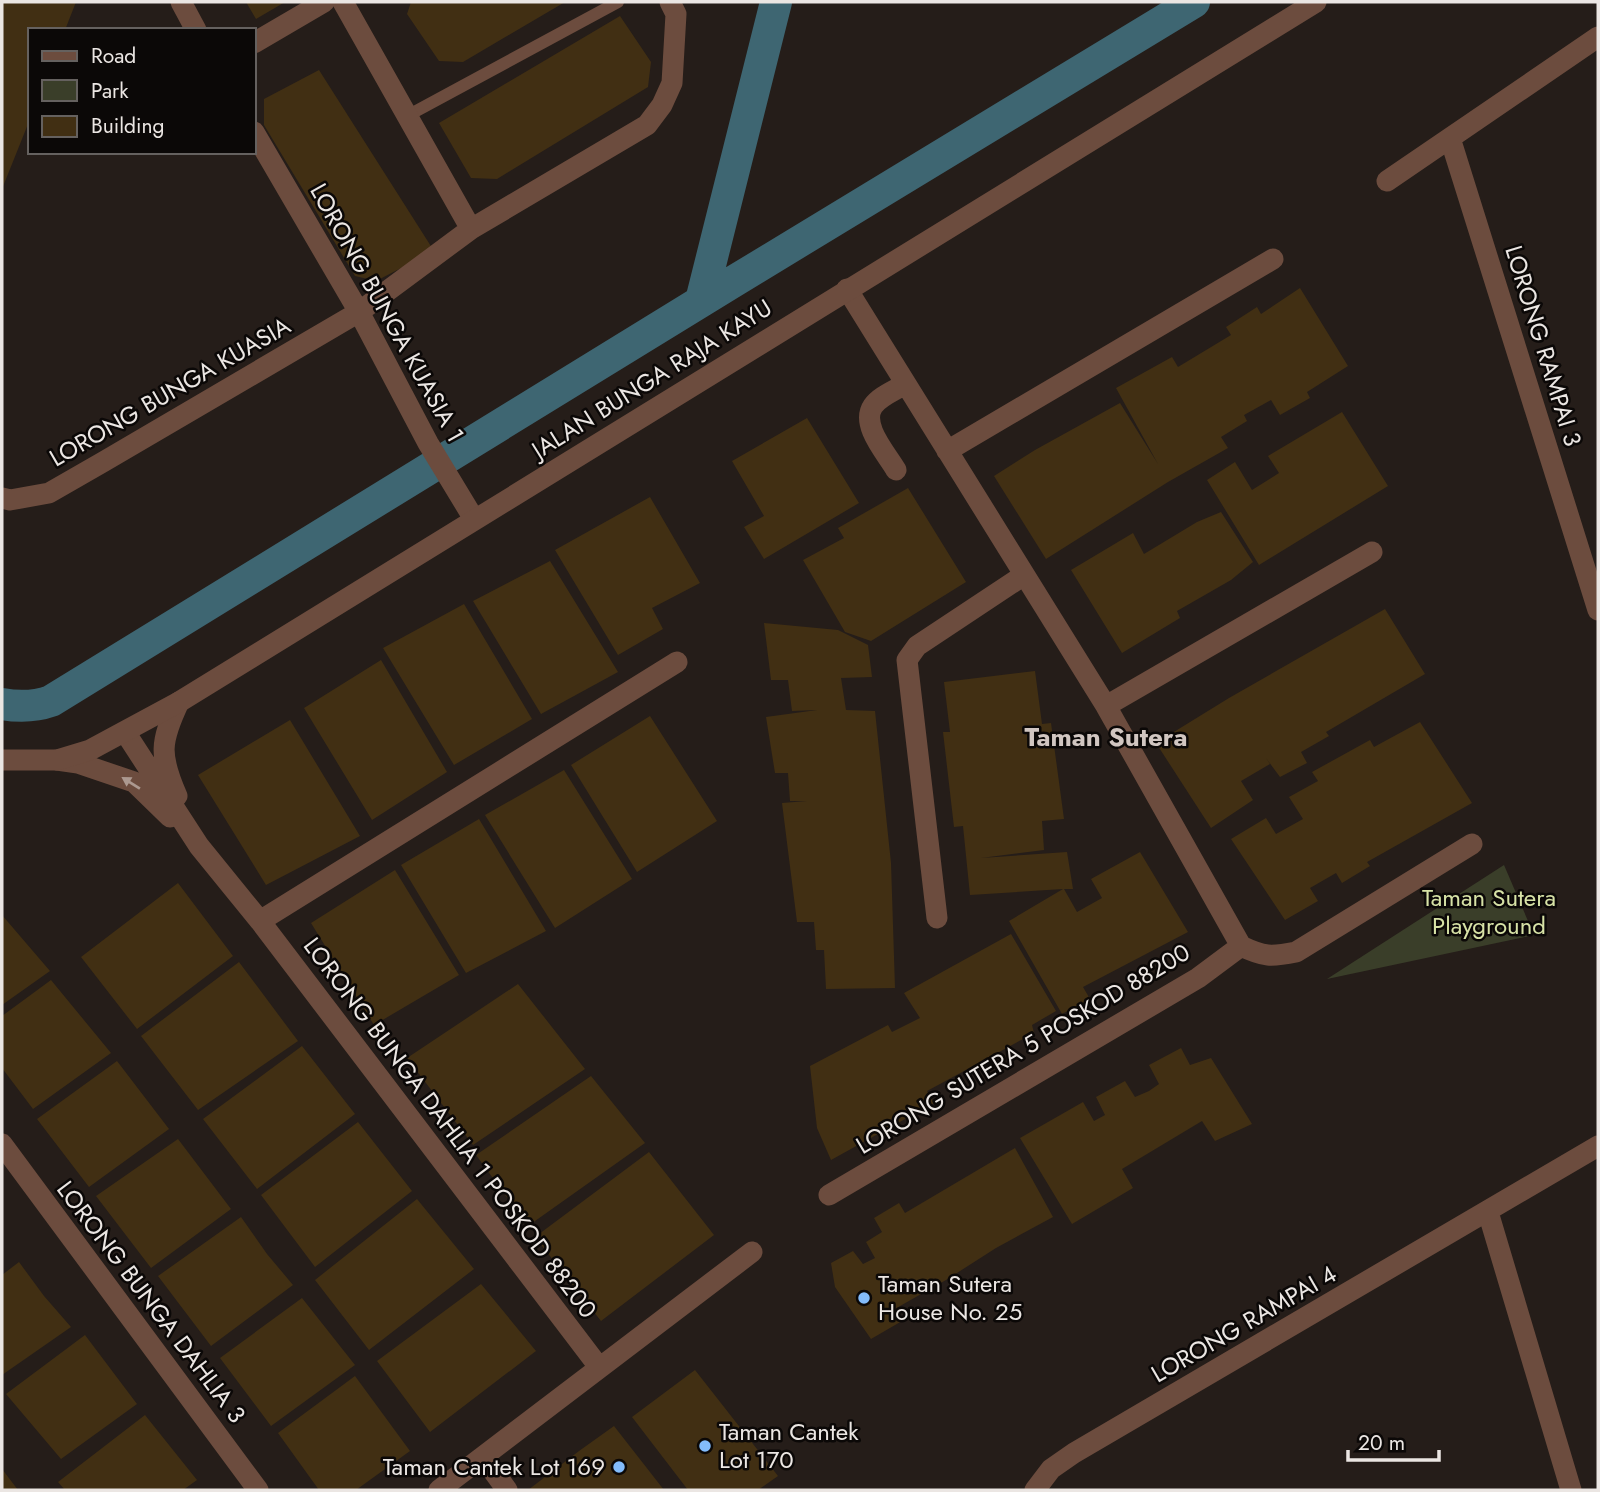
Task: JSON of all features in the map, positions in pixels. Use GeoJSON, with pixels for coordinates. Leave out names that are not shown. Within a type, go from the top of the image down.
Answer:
{"type":"FeatureCollection","features":[{"type":"Feature","properties":{"kind":"street"},"geometry":{"type":"LineString","coordinates":[[180,2],[194,28]]}},
{"type":"Feature","properties":{"kind":"street"},"geometry":{"type":"LineString","coordinates":[[256,42],[324,2]]}},
{"type":"Feature","properties":{"kind":"street"},"geometry":{"type":"LineString","coordinates":[[342,2],[471,229]]}},
{"type":"Feature","properties":{"kind":"street","name":"LORONG BUNGA KUASIA"},"geometry":{"type":"LineString","coordinates":[[2,498],[10,500],[48,493],[359,312],[471,229],[647,125],[662,105],[672,83],[676,14],[670,2]]}},
{"type":"Feature","properties":{"kind":"street","name":"JALAN BUNGA RAJA KAYU"},"geometry":{"type":"LineString","coordinates":[[2,760],[57,760],[90,750],[179,702],[1317,2]]}},
{"type":"Feature","properties":{"kind":"street"},"geometry":{"type":"LineString","coordinates":[[1387,181],[1598,37]]}},
{"type":"Feature","properties":{"kind":"street","name":"LORONG BUNGA KUASIA 1"},"geometry":{"type":"LineString","coordinates":[[256,135],[359,312],[428,443],[474,519]]}},
{"type":"Feature","properties":{"kind":"street","name":"LORONG RAMPAI 3"},"geometry":{"type":"LineString","coordinates":[[1450,138],[1598,610]]}},
{"type":"Feature","properties":{"kind":"street"},"geometry":{"type":"LineString","coordinates":[[947,451],[1273,259]]}},
{"type":"Feature","properties":{"kind":"street"},"geometry":{"type":"LineString","coordinates":[[847,289],[1106,706],[1241,946],[1259,955],[1272,957],[1296,952],[1472,844]]}},
{"type":"Feature","properties":{"kind":"street"},"geometry":{"type":"LineString","coordinates":[[896,470],[869,422],[873,406],[905,384]]}},
{"type":"Feature","properties":{"kind":"street"},"geometry":{"type":"LineString","coordinates":[[1106,706],[1372,552]]}},
{"type":"Feature","properties":{"kind":"street"},"geometry":{"type":"LineString","coordinates":[[937,918],[907,660],[917,646],[1024,575]]}},
{"type":"Feature","properties":{"kind":"street"},"geometry":{"type":"LineString","coordinates":[[260,921],[677,662]]}},
{"type":"Feature","properties":{"kind":"street"},"geometry":{"type":"LineString","coordinates":[[179,702],[168,724],[163,746],[169,777],[199,846]]}},
{"type":"Feature","properties":{"kind":"street"},"geometry":{"type":"LineString","coordinates":[[125,732],[199,846]]}},
{"type":"Feature","properties":{"kind":"street"},"geometry":{"type":"LineString","coordinates":[[57,760],[78,763],[134,782],[199,846]]}},
{"type":"Feature","properties":{"kind":"street","name":"LORONG BUNGA DAHLIA 1 POSKOD 88200"},"geometry":{"type":"LineString","coordinates":[[199,846],[260,921],[599,1367]]}},
{"type":"Feature","properties":{"kind":"street","name":"LORONG SUTERA 5 POSKOD 88200"},"geometry":{"type":"LineString","coordinates":[[829,1195],[1198,978],[1241,946]]}},
{"type":"Feature","properties":{"kind":"street","name":"LORONG BUNGA DAHLIA 3"},"geometry":{"type":"LineString","coordinates":[[2,1144],[258,1490]]}},
{"type":"Feature","properties":{"kind":"street","name":"LORONG RAMPAI 4"},"geometry":{"type":"LineString","coordinates":[[1035,1490],[1051,1469],[1074,1453],[1598,1146]]}},
{"type":"Feature","properties":{"kind":"street"},"geometry":{"type":"LineString","coordinates":[[1488,1212],[1571,1490]]}},
{"type":"Feature","properties":{"kind":"street"},"geometry":{"type":"LineString","coordinates":[[439,1490],[752,1252]]}},
{"type":"Feature","properties":{"kind":"street"},"geometry":{"type":"LineString","coordinates":[[483,1457],[507,1490]]}},
{"type":"Feature","properties":{"kind":"lane"},"geometry":{"type":"LineString","coordinates":[[407,116],[618,2]]}},
{"type":"Feature","properties":{"kind":"green space","name":"Taman Sutera Playground"},"geometry":{"type":"Polygon","coordinates":[[[1504,865],[1534,935],[1327,979],[1504,865]]]}},
{"type":"Feature","properties":{"kind":"building"},"geometry":{"type":"Polygon","coordinates":[[[2,2],[76,2],[66,28],[28,28],[28,124],[2,189],[2,2]]]}},
{"type":"Feature","properties":{"kind":"building"},"geometry":{"type":"Polygon","coordinates":[[[246,2],[285,2],[256,19],[246,2]]]}},
{"type":"Feature","properties":{"kind":"building"},"geometry":{"type":"Polygon","coordinates":[[[411,2],[565,2],[463,62],[439,61],[407,14],[411,2]]]}},
{"type":"Feature","properties":{"kind":"building"},"geometry":{"type":"Polygon","coordinates":[[[620,16],[651,62],[648,87],[497,179],[471,178],[439,123],[620,16]]]}},
{"type":"Feature","properties":{"kind":"building"},"geometry":{"type":"Polygon","coordinates":[[[319,70],[434,251],[376,281],[355,276],[264,125],[264,99],[319,70]]]}},
{"type":"Feature","properties":{"kind":"building"},"geometry":{"type":"Polygon","coordinates":[[[1300,288],[1348,366],[1307,392],[1310,398],[1280,415],[1271,400],[1244,415],[1247,421],[1221,437],[1228,448],[1168,482],[1046,559],[994,476],[1120,403],[1158,464],[1116,388],[1172,357],[1178,367],[1231,335],[1226,327],[1257,307],[1261,314],[1300,288]]]}},
{"type":"Feature","properties":{"kind":"building"},"geometry":{"type":"Polygon","coordinates":[[[1342,412],[1388,486],[1259,565],[1207,480],[1235,462],[1252,490],[1279,473],[1268,456],[1342,412]]]}},
{"type":"Feature","properties":{"kind":"building"},"geometry":{"type":"Polygon","coordinates":[[[807,418],[859,503],[764,559],[744,527],[764,516],[732,461],[807,418]]]}},
{"type":"Feature","properties":{"kind":"building"},"geometry":{"type":"Polygon","coordinates":[[[908,488],[966,582],[871,641],[845,632],[803,560],[844,538],[838,528],[908,488]]]}},
{"type":"Feature","properties":{"kind":"building"},"geometry":{"type":"Polygon","coordinates":[[[650,497],[700,583],[652,608],[663,629],[618,655],[555,550],[650,497]]]}},
{"type":"Feature","properties":{"kind":"building"},"geometry":{"type":"Polygon","coordinates":[[[1221,512],[1253,562],[1231,580],[1177,611],[1180,618],[1122,653],[1071,570],[1133,533],[1144,554],[1197,522],[1221,512]]]}},
{"type":"Feature","properties":{"kind":"building"},"geometry":{"type":"Polygon","coordinates":[[[550,561],[618,672],[541,714],[473,601],[550,561]]]}},
{"type":"Feature","properties":{"kind":"building"},"geometry":{"type":"Polygon","coordinates":[[[464,604],[532,719],[454,765],[383,648],[464,604]]]}},
{"type":"Feature","properties":{"kind":"building"},"geometry":{"type":"Polygon","coordinates":[[[1385,609],[1425,674],[1326,732],[1329,736],[1301,752],[1307,763],[1280,777],[1266,758],[1270,764],[1241,781],[1253,800],[1211,828],[1156,743],[1385,609]]]}},
{"type":"Feature","properties":{"kind":"building"},"geometry":{"type":"Polygon","coordinates":[[[764,623],[838,630],[868,645],[872,677],[841,678],[846,710],[875,711],[891,863],[895,988],[826,989],[824,950],[816,950],[814,922],[797,922],[782,803],[807,801],[790,801],[788,773],[775,773],[766,717],[817,710],[792,711],[788,680],[771,680],[764,623]]]}},
{"type":"Feature","properties":{"kind":"building"},"geometry":{"type":"Polygon","coordinates":[[[381,660],[447,772],[372,820],[304,708],[381,660]]]}},
{"type":"Feature","properties":{"kind":"building"},"geometry":{"type":"Polygon","coordinates":[[[1035,671],[1042,724],[1051,723],[1064,819],[1042,821],[1044,850],[981,858],[1067,852],[1073,889],[1064,889],[1077,912],[1102,898],[1091,879],[1140,852],[1188,932],[1083,987],[1090,999],[1062,1014],[1009,921],[1063,889],[970,895],[963,826],[954,827],[943,732],[950,732],[944,682],[1035,671]]]}},
{"type":"Feature","properties":{"kind":"building"},"geometry":{"type":"Polygon","coordinates":[[[650,716],[717,821],[637,872],[571,765],[650,716]]]}},
{"type":"Feature","properties":{"kind":"building"},"geometry":{"type":"Polygon","coordinates":[[[290,720],[360,836],[266,885],[198,775],[290,720]]]}},
{"type":"Feature","properties":{"kind":"building"},"geometry":{"type":"Polygon","coordinates":[[[1420,722],[1472,803],[1367,862],[1370,866],[1342,883],[1336,873],[1310,888],[1318,901],[1285,920],[1231,839],[1266,818],[1276,834],[1303,819],[1289,797],[1318,781],[1312,772],[1370,740],[1374,747],[1420,722]]]}},
{"type":"Feature","properties":{"kind":"building"},"geometry":{"type":"Polygon","coordinates":[[[564,770],[632,879],[555,928],[485,815],[564,770]]]}},
{"type":"Feature","properties":{"kind":"building"},"geometry":{"type":"Polygon","coordinates":[[[479,819],[546,931],[466,973],[401,865],[479,819]]]}},
{"type":"Feature","properties":{"kind":"building"},"geometry":{"type":"Polygon","coordinates":[[[395,870],[459,975],[374,1025],[311,923],[395,870]]]}},
{"type":"Feature","properties":{"kind":"building"},"geometry":{"type":"Polygon","coordinates":[[[178,883],[233,956],[137,1029],[81,957],[178,883]]]}},
{"type":"Feature","properties":{"kind":"building"},"geometry":{"type":"Polygon","coordinates":[[[2,915],[50,971],[2,1005],[2,915]]]}},
{"type":"Feature","properties":{"kind":"building"},"geometry":{"type":"Polygon","coordinates":[[[1011,934],[1056,1011],[1032,1025],[1034,1033],[927,1091],[934,1103],[831,1160],[817,1128],[810,1066],[888,1025],[892,1032],[920,1018],[904,993],[1011,934]]]}},
{"type":"Feature","properties":{"kind":"building"},"geometry":{"type":"Polygon","coordinates":[[[239,962],[298,1041],[198,1110],[141,1036],[239,962]]]}},
{"type":"Feature","properties":{"kind":"building"},"geometry":{"type":"Polygon","coordinates":[[[51,980],[111,1053],[33,1109],[2,1068],[2,1016],[51,980]]]}},
{"type":"Feature","properties":{"kind":"building"},"geometry":{"type":"Polygon","coordinates":[[[518,984],[585,1069],[473,1145],[407,1058],[518,984]]]}},
{"type":"Feature","properties":{"kind":"building"},"geometry":{"type":"Polygon","coordinates":[[[302,1046],[355,1114],[257,1189],[203,1119],[302,1046]]]}},
{"type":"Feature","properties":{"kind":"building"},"geometry":{"type":"Polygon","coordinates":[[[1181,1048],[1190,1065],[1211,1058],[1252,1124],[1215,1141],[1202,1121],[1122,1169],[1133,1188],[1072,1224],[1020,1138],[1083,1102],[1094,1121],[1105,1115],[1096,1097],[1125,1081],[1135,1097],[1149,1091],[1159,1084],[1149,1065],[1181,1048]]]}},
{"type":"Feature","properties":{"kind":"building"},"geometry":{"type":"Polygon","coordinates":[[[117,1061],[169,1129],[89,1187],[37,1119],[117,1061]]]}},
{"type":"Feature","properties":{"kind":"building"},"geometry":{"type":"Polygon","coordinates":[[[591,1076],[645,1143],[528,1226],[476,1155],[591,1076]]]}},
{"type":"Feature","properties":{"kind":"building"},"geometry":{"type":"Polygon","coordinates":[[[358,1122],[412,1191],[315,1267],[261,1195],[358,1122]]]}},
{"type":"Feature","properties":{"kind":"building"},"geometry":{"type":"Polygon","coordinates":[[[178,1139],[231,1209],[151,1268],[96,1196],[178,1139]]]}},
{"type":"Feature","properties":{"kind":"building"},"geometry":{"type":"Polygon","coordinates":[[[1015,1148],[1053,1217],[893,1310],[902,1321],[871,1339],[835,1287],[831,1263],[853,1251],[863,1264],[875,1258],[866,1242],[882,1232],[874,1218],[899,1203],[905,1213],[1015,1148]]]}},
{"type":"Feature","properties":{"kind":"building"},"geometry":{"type":"Polygon","coordinates":[[[649,1152],[714,1235],[601,1321],[535,1237],[649,1152]]]}},
{"type":"Feature","properties":{"kind":"building"},"geometry":{"type":"Polygon","coordinates":[[[417,1199],[474,1269],[369,1350],[315,1280],[417,1199]]]}},
{"type":"Feature","properties":{"kind":"building"},"geometry":{"type":"Polygon","coordinates":[[[241,1217],[293,1285],[211,1346],[158,1276],[241,1217]]]}},
{"type":"Feature","properties":{"kind":"building"},"geometry":{"type":"Polygon","coordinates":[[[19,1262],[71,1327],[2,1375],[2,1275],[19,1262]]]}},
{"type":"Feature","properties":{"kind":"building"},"geometry":{"type":"Polygon","coordinates":[[[481,1284],[536,1351],[430,1432],[377,1361],[481,1284]]]}},
{"type":"Feature","properties":{"kind":"building"},"geometry":{"type":"Polygon","coordinates":[[[302,1298],[355,1365],[271,1426],[220,1358],[302,1298]]]}},
{"type":"Feature","properties":{"kind":"building"},"geometry":{"type":"Polygon","coordinates":[[[85,1335],[137,1404],[61,1459],[6,1394],[85,1335]]]}},
{"type":"Feature","properties":{"kind":"building","name":"Taman Cantek Lot 170"},"geometry":{"type":"Polygon","coordinates":[[[695,1370],[778,1476],[758,1490],[688,1490],[632,1417],[695,1370]]]}},
{"type":"Feature","properties":{"kind":"building"},"geometry":{"type":"Polygon","coordinates":[[[355,1376],[410,1451],[356,1490],[319,1490],[278,1433],[355,1376]]]}},
{"type":"Feature","properties":{"kind":"building"},"geometry":{"type":"Polygon","coordinates":[[[145,1415],[197,1480],[183,1490],[65,1490],[58,1482],[145,1415]]]}},
{"type":"Feature","properties":{"kind":"building","name":"Taman Cantek Lot 169"},"geometry":{"type":"Polygon","coordinates":[[[614,1426],[664,1490],[528,1490],[579,1451],[614,1426]]]}},
{"type":"Feature","properties":{"kind":"building"},"geometry":{"type":"Polygon","coordinates":[[[2,1469],[18,1490],[2,1490],[2,1469]]]}},
{"type":"Feature","properties":{"kind":"waterway"},"geometry":{"type":"LineString","coordinates":[[701,301],[776,2]]}},
{"type":"Feature","properties":{"kind":"waterway"},"geometry":{"type":"LineString","coordinates":[[2,704],[26,706],[51,701],[1194,2]]}},
{"type":"Feature","properties":{"kind":"place","name":"Taman Sutera House No. 25"},"geometry":{"type":"Point","coordinates":[864,1298]}},
{"type":"Feature","properties":{"kind":"place","name":"Taman Cantek Lot 170"},"geometry":{"type":"Point","coordinates":[705,1446]}},
{"type":"Feature","properties":{"kind":"place","name":"Taman Cantek Lot 169"},"geometry":{"type":"Point","coordinates":[619,1467]}},
{"type":"Feature","properties":{"kind":"district","name":"Taman Sutera"},"geometry":{"type":"Point","coordinates":[1106,737]}}]}
